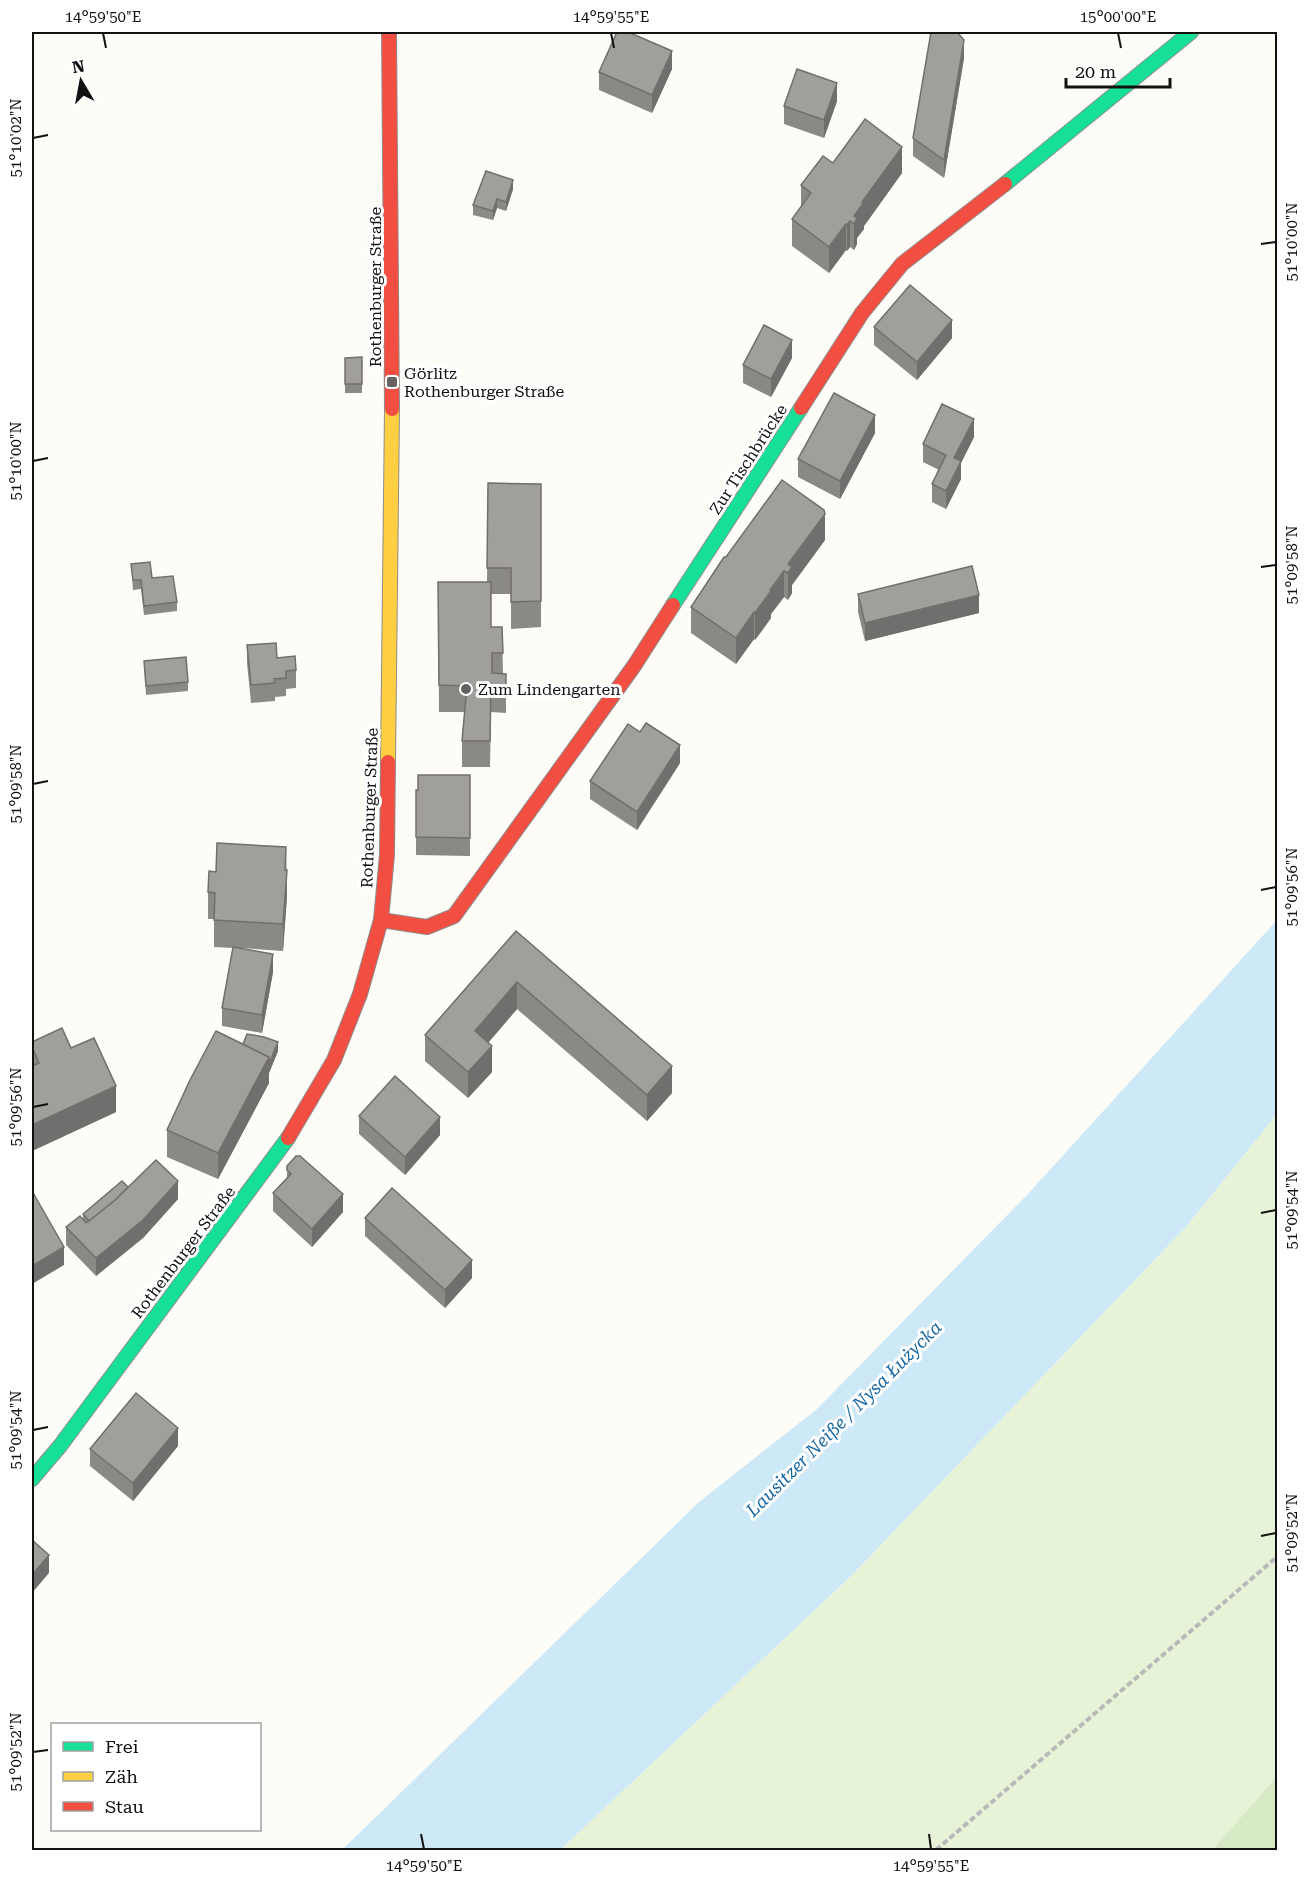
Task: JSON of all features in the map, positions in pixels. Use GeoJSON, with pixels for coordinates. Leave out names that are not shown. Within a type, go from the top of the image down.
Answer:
{"type":"FeatureCollection","features":[{"type":"Feature","properties":{"kind":"street","name":"Rothenburger Straße"},"geometry":{"type":"LineString","coordinates":[[32,1479],[66,1437],[295,1129],[334,1060],[360,994],[381,920],[387,855],[392,406],[389,32]]}},
{"type":"Feature","properties":{"kind":"street","name":"Zur Tischbrücke"},"geometry":{"type":"LineString","coordinates":[[381,920],[427,927],[454,916],[634,666],[862,313],[902,264],[999,189],[1191,32]]}},
{"type":"Feature","properties":{"kind":"path"},"geometry":{"type":"LineString","coordinates":[[936,1851],[1278,1556]]}},
{"type":"Feature","properties":{"kind":"green space"},"geometry":{"type":"Polygon","coordinates":[[[1277,1114],[1277,1776],[1212,1850],[560,1850],[851,1576],[1185,1228],[1277,1114]]]}},
{"type":"Feature","properties":{"kind":"green space"},"geometry":{"type":"Polygon","coordinates":[[[1277,1776],[1277,1850],[1212,1850],[1277,1776]]]}},
{"type":"Feature","properties":{"kind":"water","name":"Lausitzer Neiße / Nysa Łużycka"},"geometry":{"type":"Polygon","coordinates":[[[1277,920],[1277,1114],[1185,1228],[851,1576],[560,1850],[342,1850],[699,1502],[817,1409],[1027,1195],[1277,920]]]}},
{"type":"Feature","properties":{"kind":"building"},"geometry":{"type":"Polygon","coordinates":[[[617,32],[628,32],[672,51],[652,95],[599,72],[617,32]]]}},
{"type":"Feature","properties":{"kind":"building"},"geometry":{"type":"Polygon","coordinates":[[[931,32],[957,32],[964,40],[944,160],[913,138],[931,32]]]}},
{"type":"Feature","properties":{"kind":"building"},"geometry":{"type":"Polygon","coordinates":[[[797,69],[837,83],[824,120],[784,106],[797,69]]]}},
{"type":"Feature","properties":{"kind":"building"},"geometry":{"type":"Polygon","coordinates":[[[865,119],[902,147],[862,202],[864,202],[854,216],[857,218],[854,224],[850,221],[846,224],[829,247],[792,219],[811,193],[801,185],[823,156],[833,163],[865,119]]]}},
{"type":"Feature","properties":{"kind":"building"},"geometry":{"type":"Polygon","coordinates":[[[486,171],[513,180],[506,202],[497,199],[493,211],[473,205],[486,171]]]}},
{"type":"Feature","properties":{"kind":"building"},"geometry":{"type":"Polygon","coordinates":[[[910,285],[952,320],[917,362],[874,327],[910,285]]]}},
{"type":"Feature","properties":{"kind":"building"},"geometry":{"type":"Polygon","coordinates":[[[764,325],[792,340],[771,379],[743,365],[764,325]]]}},
{"type":"Feature","properties":{"kind":"building"},"geometry":{"type":"Polygon","coordinates":[[[362,357],[362,384],[345,384],[345,358],[362,357]]]}},
{"type":"Feature","properties":{"kind":"building"},"geometry":{"type":"Polygon","coordinates":[[[834,393],[875,415],[840,481],[798,459],[834,393]]]}},
{"type":"Feature","properties":{"kind":"building"},"geometry":{"type":"Polygon","coordinates":[[[942,404],[974,419],[954,458],[961,461],[946,491],[932,484],[946,455],[923,444],[942,404]]]}},
{"type":"Feature","properties":{"kind":"building"},"geometry":{"type":"Polygon","coordinates":[[[782,480],[824,510],[825,514],[788,564],[792,567],[788,573],[784,571],[736,638],[691,607],[724,557],[782,480]]]}},
{"type":"Feature","properties":{"kind":"building"},"geometry":{"type":"Polygon","coordinates":[[[488,483],[541,484],[541,601],[511,602],[511,568],[487,568],[488,483]]]}},
{"type":"Feature","properties":{"kind":"building"},"geometry":{"type":"Polygon","coordinates":[[[150,562],[152,578],[173,576],[177,602],[144,606],[141,580],[133,580],[131,564],[150,562]]]}},
{"type":"Feature","properties":{"kind":"building"},"geometry":{"type":"Polygon","coordinates":[[[972,566],[979,595],[865,623],[858,594],[972,566]]]}},
{"type":"Feature","properties":{"kind":"building","name":"Zum Lindengarten"},"geometry":{"type":"Polygon","coordinates":[[[438,582],[491,582],[491,627],[502,627],[503,653],[492,653],[492,673],[506,674],[506,686],[491,686],[490,741],[462,741],[467,686],[439,685],[438,582]]]}},
{"type":"Feature","properties":{"kind":"building"},"geometry":{"type":"Polygon","coordinates":[[[276,643],[277,658],[295,656],[296,670],[286,671],[286,678],[274,679],[275,683],[251,685],[247,645],[276,643]]]}},
{"type":"Feature","properties":{"kind":"building"},"geometry":{"type":"Polygon","coordinates":[[[186,657],[188,682],[146,686],[144,661],[186,657]]]}},
{"type":"Feature","properties":{"kind":"building"},"geometry":{"type":"Polygon","coordinates":[[[646,723],[680,745],[637,812],[590,781],[628,724],[640,732],[646,723]]]}},
{"type":"Feature","properties":{"kind":"building"},"geometry":{"type":"Polygon","coordinates":[[[418,775],[470,775],[470,838],[416,837],[418,775]]]}},
{"type":"Feature","properties":{"kind":"building"},"geometry":{"type":"Polygon","coordinates":[[[217,843],[286,847],[285,870],[287,870],[283,924],[214,920],[215,893],[208,892],[209,871],[216,872],[217,843]]]}},
{"type":"Feature","properties":{"kind":"building"},"geometry":{"type":"Polygon","coordinates":[[[516,931],[672,1066],[647,1095],[517,982],[475,1031],[492,1046],[468,1072],[425,1035],[516,931]]]}},
{"type":"Feature","properties":{"kind":"building"},"geometry":{"type":"Polygon","coordinates":[[[233,947],[273,954],[262,1015],[222,1008],[233,947]]]}},
{"type":"Feature","properties":{"kind":"building"},"geometry":{"type":"Polygon","coordinates":[[[62,1028],[71,1048],[94,1038],[116,1086],[32,1125],[32,1066],[39,1063],[32,1042],[62,1028]]]}},
{"type":"Feature","properties":{"kind":"building"},"geometry":{"type":"Polygon","coordinates":[[[216,1031],[269,1057],[218,1153],[167,1130],[216,1031]]]}},
{"type":"Feature","properties":{"kind":"building"},"geometry":{"type":"Polygon","coordinates":[[[247,1034],[278,1042],[269,1064],[269,1057],[243,1044],[247,1034]]]}},
{"type":"Feature","properties":{"kind":"building"},"geometry":{"type":"Polygon","coordinates":[[[395,1076],[440,1117],[405,1157],[359,1116],[395,1076]]]}},
{"type":"Feature","properties":{"kind":"building"},"geometry":{"type":"Polygon","coordinates":[[[296,1156],[300,1156],[343,1194],[312,1229],[273,1193],[291,1174],[287,1166],[296,1156]]]}},
{"type":"Feature","properties":{"kind":"building"},"geometry":{"type":"Polygon","coordinates":[[[156,1160],[178,1181],[143,1220],[96,1258],[66,1227],[80,1216],[86,1223],[115,1200],[156,1160]]]}},
{"type":"Feature","properties":{"kind":"building"},"geometry":{"type":"Polygon","coordinates":[[[122,1181],[128,1187],[89,1221],[83,1214],[122,1181]]]}},
{"type":"Feature","properties":{"kind":"building"},"geometry":{"type":"Polygon","coordinates":[[[392,1188],[472,1260],[445,1290],[365,1218],[392,1188]]]}},
{"type":"Feature","properties":{"kind":"building"},"geometry":{"type":"Polygon","coordinates":[[[32,1191],[64,1247],[32,1266],[32,1191]]]}},
{"type":"Feature","properties":{"kind":"building"},"geometry":{"type":"Polygon","coordinates":[[[136,1393],[178,1428],[133,1483],[90,1449],[136,1393]]]}},
{"type":"Feature","properties":{"kind":"building"},"geometry":{"type":"Polygon","coordinates":[[[32,1540],[49,1555],[32,1575],[32,1540]]]}},
{"type":"Feature","properties":{"kind":"traffic: fast"},"geometry":{"type":"LineString","coordinates":[[1005,184],[1191,32]]}},
{"type":"Feature","properties":{"kind":"traffic: fast"},"geometry":{"type":"LineString","coordinates":[[673,605],[801,408]]}},
{"type":"Feature","properties":{"kind":"traffic: fast"},"geometry":{"type":"LineString","coordinates":[[32,1479],[60,1446],[288,1138]]}},
{"type":"Feature","properties":{"kind":"traffic: slow"},"geometry":{"type":"LineString","coordinates":[[388,762],[392,409]]}},
{"type":"Feature","properties":{"kind":"traffic: jam"},"geometry":{"type":"LineString","coordinates":[[389,32],[392,409]]}},
{"type":"Feature","properties":{"kind":"traffic: jam"},"geometry":{"type":"LineString","coordinates":[[801,408],[862,313],[902,264],[1005,184]]}},
{"type":"Feature","properties":{"kind":"traffic: jam"},"geometry":{"type":"LineString","coordinates":[[381,920],[427,927],[454,916],[634,666],[673,605]]}},
{"type":"Feature","properties":{"kind":"traffic: jam"},"geometry":{"type":"LineString","coordinates":[[288,1138],[334,1060],[360,994],[381,920],[387,855],[388,762]]}},
{"type":"Feature","properties":{"kind":"place","name":"Görlitz Rothenburger Straße"},"geometry":{"type":"Point","coordinates":[392,382]}},
{"type":"Feature","properties":{"kind":"place","name":"Zum Lindengarten"},"geometry":{"type":"Point","coordinates":[466,689]}}]}
